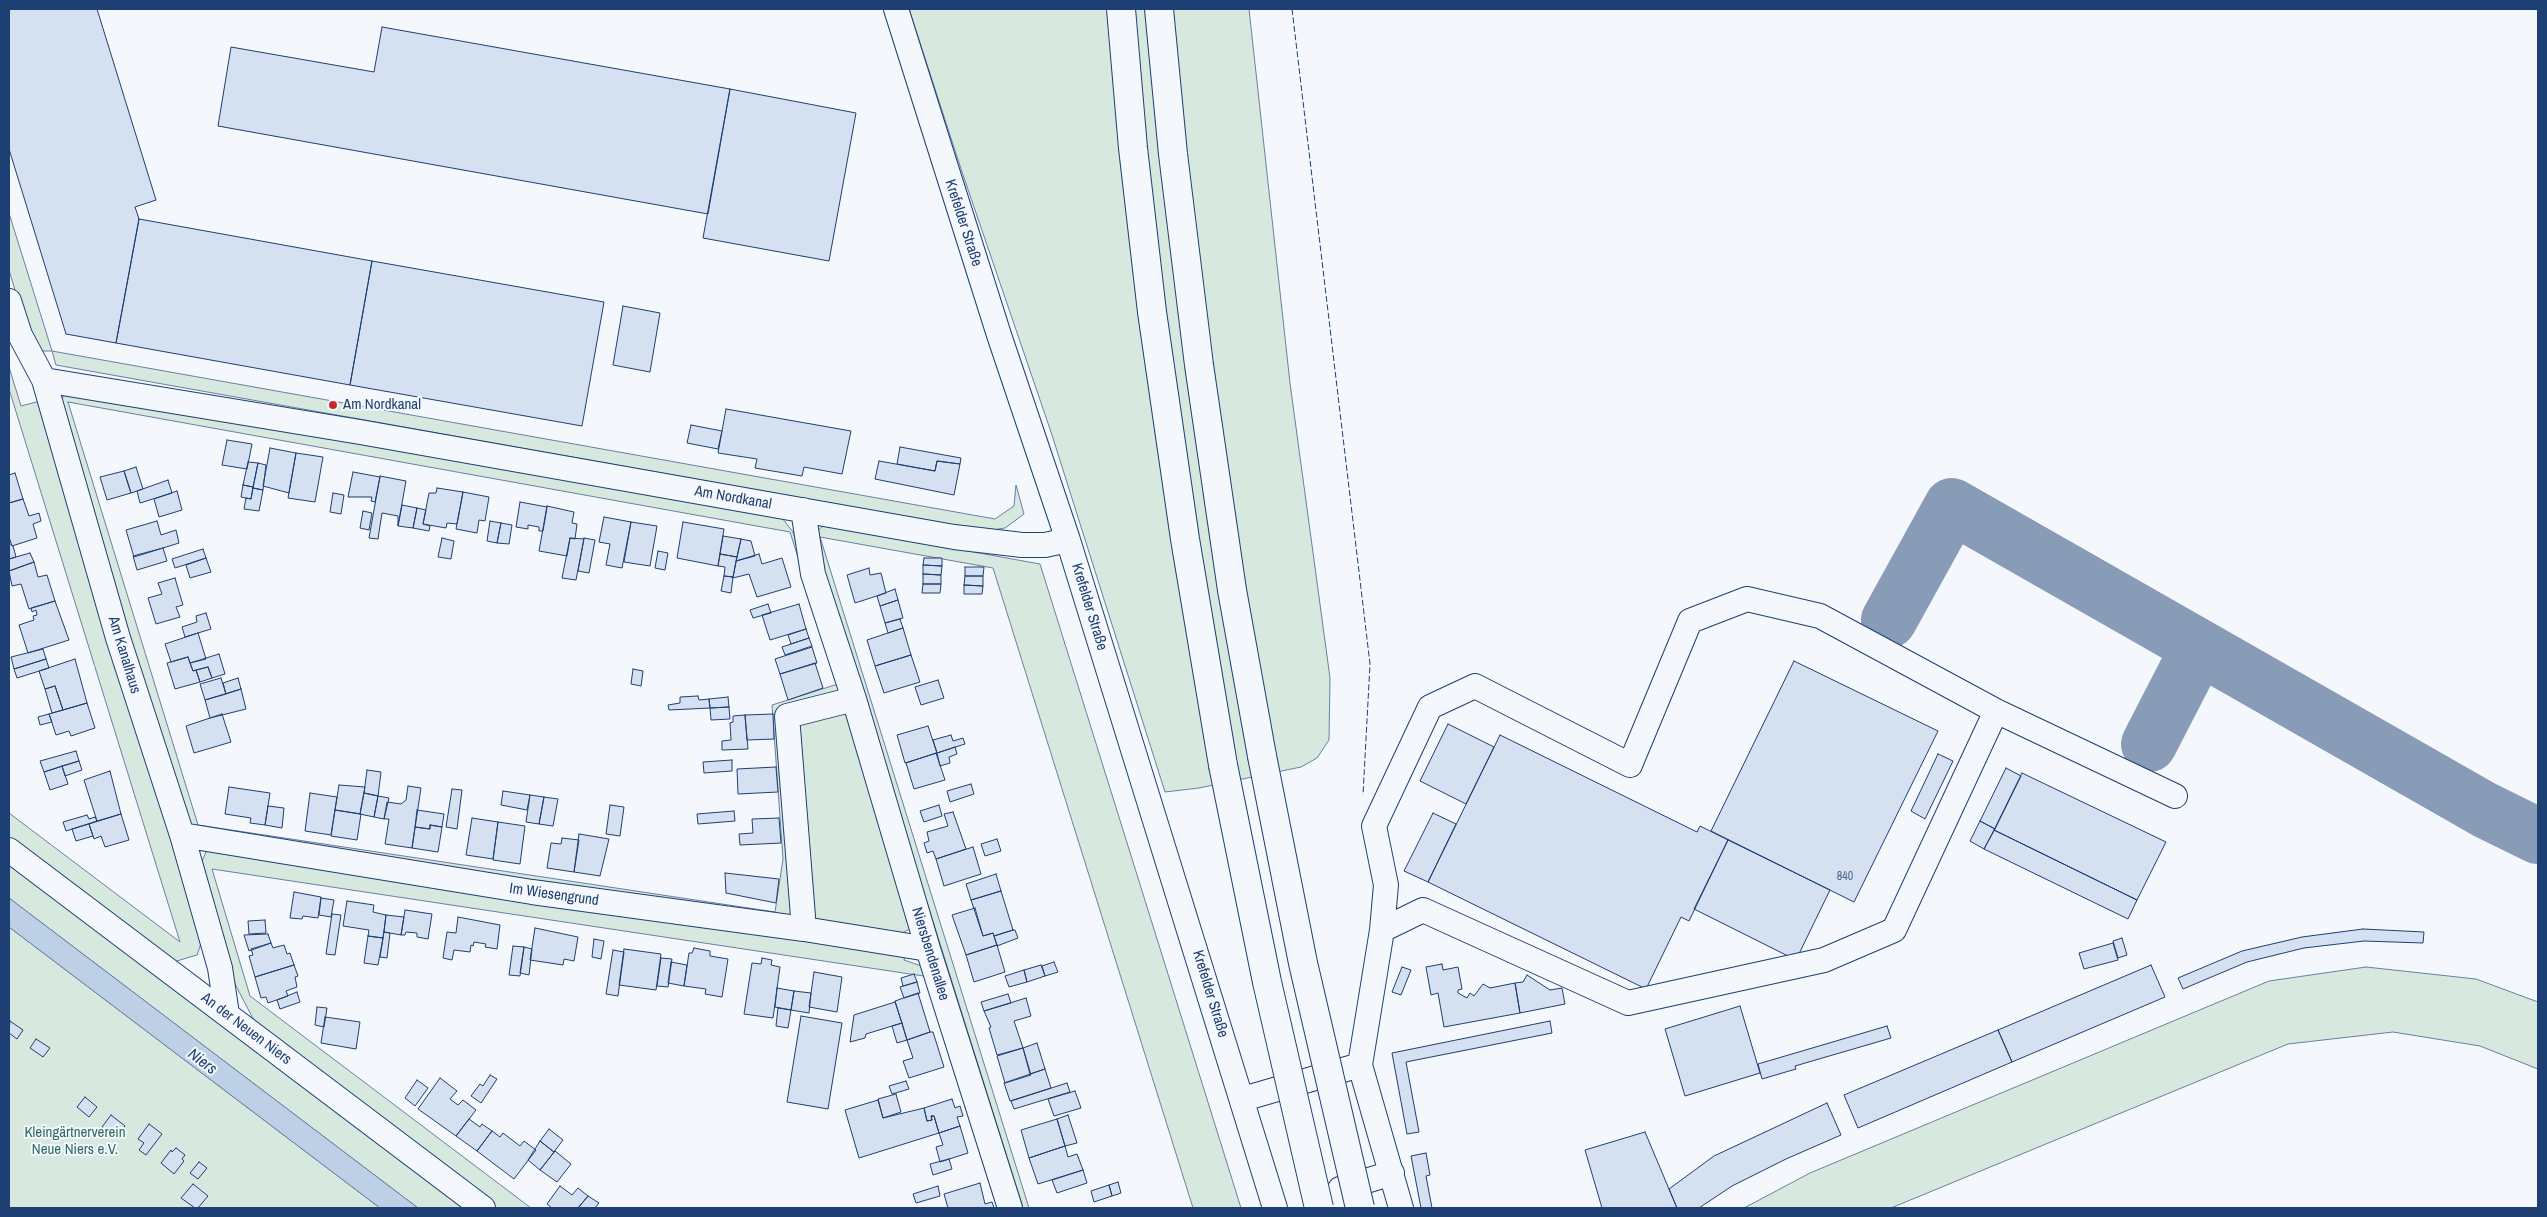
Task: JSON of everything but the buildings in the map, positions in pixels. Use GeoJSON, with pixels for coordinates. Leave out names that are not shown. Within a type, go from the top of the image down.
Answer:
{"type":"FeatureCollection","features":[{"type":"Feature","properties":{"kind":"highway"},"geometry":{"type":"LineString","coordinates":[[1121,9],[1133,148],[1152,312],[1184,539],[1223,765],[1265,973],[1319,1208]]}},
{"type":"Feature","properties":{"kind":"highway"},"geometry":{"type":"LineString","coordinates":[[1159,9],[1174,163],[1199,365],[1227,556],[1262,756],[1303,963],[1360,1208]]}},
{"type":"Feature","properties":{"kind":"street","name":"Krefelder Straße"},"geometry":{"type":"LineString","coordinates":[[896,9],[996,325],[1068,540],[1276,1208]]}},
{"type":"Feature","properties":{"kind":"street","name":"Am Kanalhaus"},"geometry":{"type":"LineString","coordinates":[[9,301],[20,335],[44,380],[118,638],[182,835],[220,968],[227,1014]]}},
{"type":"Feature","properties":{"kind":"street","name":"Am Nordkanal"},"geometry":{"type":"LineString","coordinates":[[44,380],[360,432],[998,543],[1033,546],[1068,540]]}},
{"type":"Feature","properties":{"kind":"street","name":"Niersbendenallee"},"geometry":{"type":"LineString","coordinates":[[803,510],[813,574],[854,699],[928,949],[1010,1208]]}},
{"type":"Feature","properties":{"kind":"street"},"geometry":{"type":"LineString","coordinates":[[1401,1208],[1360,1065],[1382,930],[1386,885],[1374,826],[1430,707],[1475,686],[1630,765],[1690,622],[1747,599],[1820,616],[1996,711],[2175,796]]}},
{"type":"Feature","properties":{"kind":"street"},"geometry":{"type":"LineString","coordinates":[[804,929],[787,716],[854,699]]}},
{"type":"Feature","properties":{"kind":"street"},"geometry":{"type":"LineString","coordinates":[[1382,930],[1423,910],[1628,1003],[1824,960],[1894,930],[1996,711]]}},
{"type":"Feature","properties":{"kind":"street","name":"Im Wiesengrund"},"geometry":{"type":"LineString","coordinates":[[182,835],[532,892],[804,929],[928,949]]}},
{"type":"Feature","properties":{"kind":"street","name":"An der Neuen Niers"},"geometry":{"type":"LineString","coordinates":[[9,850],[483,1208]]}},
{"type":"Feature","properties":{"kind":"street"},"geometry":{"type":"LineString","coordinates":[[1243,1099],[1360,1065]]}},
{"type":"Feature","properties":{"kind":"street"},"geometry":{"type":"LineString","coordinates":[[1345,1208],[1340,1189],[1392,1174]]}},
{"type":"Feature","properties":{"kind":"green space"},"geometry":{"type":"Polygon","coordinates":[[[909,9],[1249,9],[1290,383],[1330,678],[1329,740],[1317,758],[1301,767],[1199,788],[1165,792],[1051,432],[962,172],[909,9]]]}},
{"type":"Feature","properties":{"kind":"green space"},"geometry":{"type":"Polygon","coordinates":[[[9,213],[52,351],[42,351],[26,327],[9,270],[9,213]]]}},
{"type":"Feature","properties":{"kind":"green space"},"geometry":{"type":"Polygon","coordinates":[[[52,351],[995,519],[1014,506],[1016,485],[1024,514],[1005,528],[987,531],[56,365],[52,351]]]}},
{"type":"Feature","properties":{"kind":"green space"},"geometry":{"type":"Polygon","coordinates":[[[9,367],[21,406],[40,401],[204,935],[197,955],[170,963],[9,842],[9,813],[180,942],[9,389],[9,367]]]}},
{"type":"Feature","properties":{"kind":"green space"},"geometry":{"type":"Polygon","coordinates":[[[79,392],[782,518],[793,532],[843,692],[782,709],[793,915],[788,920],[200,830],[185,821],[58,407],[65,393],[79,392]],[[68,402],[198,825],[775,912],[783,859],[772,705],[838,684],[790,532],[68,402]]]}},
{"type":"Feature","properties":{"kind":"green space"},"geometry":{"type":"Polygon","coordinates":[[[824,525],[1040,564],[1241,1208],[1193,1208],[993,568],[820,537],[1029,1208],[1023,1208],[814,542],[813,535],[824,525]]]}},
{"type":"Feature","properties":{"kind":"green space"},"geometry":{"type":"Polygon","coordinates":[[[848,710],[914,927],[896,936],[823,925],[814,918],[798,726],[800,721],[848,710]]]}},
{"type":"Feature","properties":{"kind":"green space"},"geometry":{"type":"Polygon","coordinates":[[[216,850],[906,952],[904,960],[927,968],[930,977],[212,869],[250,996],[531,1208],[495,1208],[259,1030],[235,984],[199,868],[206,852],[216,850]]]}},
{"type":"Feature","properties":{"kind":"green space"},"geometry":{"type":"Polygon","coordinates":[[[9,857],[472,1208],[418,1208],[9,898],[9,857]]]}},
{"type":"Feature","properties":{"kind":"green space","name":"Kleingärtnerverein Neue Niers e.V."},"geometry":{"type":"Polygon","coordinates":[[[9,927],[380,1208],[9,1208],[9,927]]]}},
{"type":"Feature","properties":{"kind":"green space"},"geometry":{"type":"Polygon","coordinates":[[[2366,967],[2476,979],[2538,1002],[2538,1069],[2480,1046],[2393,1032],[2288,1044],[1891,1208],[1744,1208],[1810,1173],[2269,981],[2366,967]]]}},
{"type":"Feature","properties":{"kind":"water","name":"Niers"},"geometry":{"type":"Polygon","coordinates":[[[9,898],[418,1208],[380,1208],[9,927],[9,898]]]}},
{"type":"Feature","properties":{"kind":"taxiway"},"geometry":{"type":"LineString","coordinates":[[1889,620],[1952,506],[2485,810],[2538,836]]}},
{"type":"Feature","properties":{"kind":"taxiway"},"geometry":{"type":"LineString","coordinates":[[2149,744],[2199,647]]}},
{"type":"Feature","properties":{"kind":"fence"},"geometry":{"type":"LineString","coordinates":[[1292,9],[1370,664],[1363,795]]}},
{"type":"Feature","properties":{"kind":"place","name":"Am Nordkanal"},"geometry":{"type":"Point","coordinates":[333,405]}}]}
